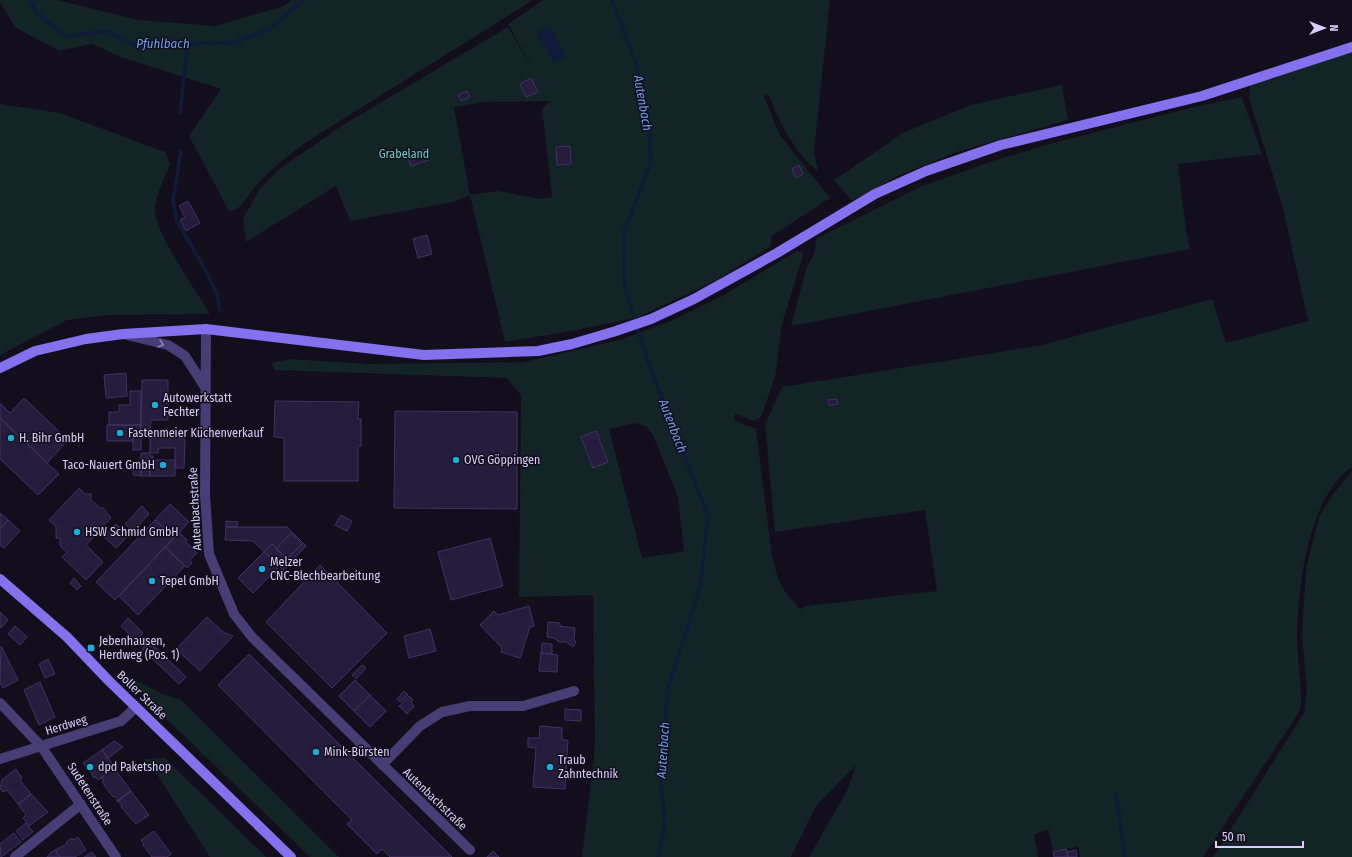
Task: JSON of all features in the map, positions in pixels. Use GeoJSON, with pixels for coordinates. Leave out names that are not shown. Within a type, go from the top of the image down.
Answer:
{"type":"FeatureCollection","features":[{"type":"Feature","properties":{"kind":"street"},"geometry":{"type":"LineString","coordinates":[[0,368],[35,351],[86,339],[123,334],[206,329],[424,355],[538,351],[616,332],[651,319],[694,299],[770,257],[876,194],[926,171],[1001,145],[1202,96],[1352,47]]}},
{"type":"Feature","properties":{"kind":"street","name":"Autenbachstraße"},"geometry":{"type":"LineString","coordinates":[[206,329],[205,495],[209,554],[234,614],[252,637],[470,850]]}},
{"type":"Feature","properties":{"kind":"street"},"geometry":{"type":"LineString","coordinates":[[123,334],[168,345],[185,356],[206,388]]}},
{"type":"Feature","properties":{"kind":"street","name":"Boller Straße"},"geometry":{"type":"LineString","coordinates":[[0,579],[67,637],[136,707],[291,857]]}},
{"type":"Feature","properties":{"kind":"street"},"geometry":{"type":"LineString","coordinates":[[382,765],[420,726],[442,712],[470,706],[523,706],[574,692]]}},
{"type":"Feature","properties":{"kind":"street","name":"Sudetenstraße"},"geometry":{"type":"LineString","coordinates":[[0,703],[42,746],[116,857]]}},
{"type":"Feature","properties":{"kind":"street","name":"Herdweg"},"geometry":{"type":"LineString","coordinates":[[0,759],[121,721],[136,707]]}},
{"type":"Feature","properties":{"kind":"street"},"geometry":{"type":"LineString","coordinates":[[16,857],[81,804]]}},
{"type":"Feature","properties":{"kind":"green space"},"geometry":{"type":"Polygon","coordinates":[[[0,0],[57,0],[138,20],[215,26],[284,6],[291,0],[533,0],[308,141],[266,175],[237,209],[229,211],[189,136],[221,89],[121,57],[92,44],[60,51],[16,28],[0,3],[0,0]]]}},
{"type":"Feature","properties":{"kind":"green space","name":"Grabeland"},"geometry":{"type":"Polygon","coordinates":[[[543,0],[830,0],[814,152],[818,171],[794,146],[777,115],[768,94],[764,96],[779,134],[830,198],[772,236],[770,247],[715,281],[639,317],[572,331],[505,342],[470,195],[453,202],[350,221],[336,186],[246,242],[243,219],[259,190],[278,170],[343,125],[508,27],[532,68],[508,24],[543,0]],[[550,101],[484,102],[454,107],[470,195],[498,191],[540,199],[552,197],[542,109],[550,101]]]}},
{"type":"Feature","properties":{"kind":"green space"},"geometry":{"type":"Polygon","coordinates":[[[1352,52],[1352,467],[1337,481],[1325,499],[1308,544],[1300,593],[1297,636],[1301,706],[1296,717],[1203,857],[1080,857],[1078,846],[1053,852],[1048,829],[1034,835],[1038,857],[809,857],[847,791],[856,765],[816,806],[791,857],[582,857],[595,746],[593,595],[519,597],[521,395],[507,378],[275,370],[271,363],[290,359],[369,364],[524,362],[623,339],[673,320],[724,295],[797,251],[803,253],[782,324],[775,377],[761,417],[754,421],[735,414],[734,420],[756,429],[772,556],[778,579],[786,593],[800,609],[806,606],[937,591],[925,510],[775,532],[765,424],[782,387],[1042,345],[1212,299],[1226,343],[1308,321],[1283,208],[1249,98],[1250,86],[1352,52]],[[636,423],[609,429],[642,558],[684,551],[678,497],[653,435],[647,427],[636,423]]]}},
{"type":"Feature","properties":{"kind":"green space"},"geometry":{"type":"Polygon","coordinates":[[[1062,85],[1068,120],[957,152],[900,175],[852,201],[834,180],[903,133],[970,105],[1062,85]]]}},
{"type":"Feature","properties":{"kind":"green space"},"geometry":{"type":"Polygon","coordinates":[[[1242,97],[1262,154],[1178,164],[1186,231],[1190,249],[791,326],[807,266],[814,255],[816,239],[922,186],[993,161],[1049,144],[1194,107],[1242,97]]]}},
{"type":"Feature","properties":{"kind":"green space"},"geometry":{"type":"Polygon","coordinates":[[[0,104],[60,113],[165,152],[170,164],[156,200],[155,211],[157,221],[169,248],[210,314],[107,315],[67,320],[0,355],[0,104]]]}},
{"type":"Feature","properties":{"kind":"green space"},"geometry":{"type":"Polygon","coordinates":[[[1352,471],[1352,857],[1213,857],[1304,713],[1307,691],[1302,635],[1306,569],[1319,517],[1333,494],[1352,471]]]}},
{"type":"Feature","properties":{"kind":"green space"},"geometry":{"type":"Polygon","coordinates":[[[127,675],[162,694],[181,700],[339,857],[310,857],[122,676],[127,675]]]}},
{"type":"Feature","properties":{"kind":"green space"},"geometry":{"type":"Polygon","coordinates":[[[165,758],[266,857],[210,857],[158,776],[144,759],[165,758]]]}},
{"type":"Feature","properties":{"kind":"water"},"geometry":{"type":"Polygon","coordinates":[[[549,26],[566,56],[553,63],[537,33],[549,26]]]}},
{"type":"Feature","properties":{"kind":"building"},"geometry":{"type":"Polygon","coordinates":[[[531,78],[538,92],[526,97],[520,84],[531,78]]]}},
{"type":"Feature","properties":{"kind":"building"},"geometry":{"type":"Polygon","coordinates":[[[467,91],[470,97],[461,101],[458,95],[467,91]]]}},
{"type":"Feature","properties":{"kind":"building"},"geometry":{"type":"Polygon","coordinates":[[[570,146],[571,164],[557,165],[556,147],[570,146]]]}},
{"type":"Feature","properties":{"kind":"building"},"geometry":{"type":"Polygon","coordinates":[[[425,149],[429,160],[411,166],[407,154],[425,149]]]}},
{"type":"Feature","properties":{"kind":"building"},"geometry":{"type":"Polygon","coordinates":[[[799,165],[803,174],[796,178],[792,169],[799,165]]]}},
{"type":"Feature","properties":{"kind":"building"},"geometry":{"type":"Polygon","coordinates":[[[188,201],[200,223],[186,231],[180,220],[185,217],[179,206],[188,201]]]}},
{"type":"Feature","properties":{"kind":"building"},"geometry":{"type":"Polygon","coordinates":[[[427,235],[432,254],[418,258],[413,239],[427,235]]]}},
{"type":"Feature","properties":{"kind":"building"},"geometry":{"type":"Polygon","coordinates":[[[126,373],[127,396],[106,398],[104,375],[126,373]]]}},
{"type":"Feature","properties":{"kind":"building","name":"Autowerkstatt Fechter"},"geometry":{"type":"Polygon","coordinates":[[[142,380],[168,380],[168,420],[151,420],[150,431],[141,431],[142,380]]]}},
{"type":"Feature","properties":{"kind":"building"},"geometry":{"type":"Polygon","coordinates":[[[130,391],[141,391],[141,425],[109,425],[109,412],[119,412],[119,405],[130,405],[130,391]]]}},
{"type":"Feature","properties":{"kind":"building"},"geometry":{"type":"Polygon","coordinates":[[[24,398],[68,440],[47,463],[0,418],[0,403],[10,413],[24,398]]]}},
{"type":"Feature","properties":{"kind":"building"},"geometry":{"type":"Polygon","coordinates":[[[837,399],[838,404],[829,405],[828,400],[837,399]]]}},
{"type":"Feature","properties":{"kind":"building"},"geometry":{"type":"Polygon","coordinates":[[[275,401],[359,402],[358,419],[361,419],[361,446],[358,446],[358,481],[284,481],[284,438],[274,437],[275,401]]]}},
{"type":"Feature","properties":{"kind":"building","name":"OVG Göppingen"},"geometry":{"type":"Polygon","coordinates":[[[395,411],[517,412],[517,509],[394,508],[395,411]]]}},
{"type":"Feature","properties":{"kind":"building","name":"H. Bihr GmbH"},"geometry":{"type":"Polygon","coordinates":[[[0,418],[59,474],[38,495],[0,459],[0,418]]]}},
{"type":"Feature","properties":{"kind":"building","name":"Fastenmeier Küchenverkauf"},"geometry":{"type":"Polygon","coordinates":[[[107,425],[133,425],[133,441],[107,441],[107,425]]]}},
{"type":"Feature","properties":{"kind":"building"},"geometry":{"type":"Polygon","coordinates":[[[133,425],[141,425],[141,450],[133,450],[133,425]]]}},
{"type":"Feature","properties":{"kind":"building"},"geometry":{"type":"Polygon","coordinates":[[[141,431],[155,431],[154,437],[141,438],[141,431]]]}},
{"type":"Feature","properties":{"kind":"building"},"geometry":{"type":"Polygon","coordinates":[[[596,431],[608,462],[593,468],[581,437],[596,431]]]}},
{"type":"Feature","properties":{"kind":"building"},"geometry":{"type":"Polygon","coordinates":[[[150,438],[185,438],[184,468],[175,468],[175,448],[159,448],[158,453],[150,453],[150,438]]]}},
{"type":"Feature","properties":{"kind":"building","name":"Taco-Nauert GmbH"},"geometry":{"type":"Polygon","coordinates":[[[141,453],[150,453],[150,456],[153,456],[153,460],[175,460],[175,476],[150,476],[150,462],[141,462],[141,453]]]}},
{"type":"Feature","properties":{"kind":"building"},"geometry":{"type":"Polygon","coordinates":[[[141,462],[150,462],[150,476],[141,476],[141,462]]]}},
{"type":"Feature","properties":{"kind":"building"},"geometry":{"type":"Polygon","coordinates":[[[134,463],[141,463],[141,476],[133,475],[134,463]]]}},
{"type":"Feature","properties":{"kind":"building","name":"HSW Schmid GmbH"},"geometry":{"type":"Polygon","coordinates":[[[79,488],[85,494],[91,494],[91,500],[100,508],[103,508],[111,518],[86,545],[103,562],[86,580],[62,557],[67,552],[60,546],[60,538],[56,538],[56,526],[49,520],[79,488]]]}},
{"type":"Feature","properties":{"kind":"building"},"geometry":{"type":"Polygon","coordinates":[[[170,504],[189,522],[174,538],[155,520],[170,504]]]}},
{"type":"Feature","properties":{"kind":"building"},"geometry":{"type":"Polygon","coordinates":[[[142,506],[149,514],[133,531],[125,524],[142,506]]]}},
{"type":"Feature","properties":{"kind":"building"},"geometry":{"type":"Polygon","coordinates":[[[0,513],[8,520],[0,529],[0,513]]]}},
{"type":"Feature","properties":{"kind":"building"},"geometry":{"type":"Polygon","coordinates":[[[341,515],[352,521],[347,531],[335,525],[341,515]]]}},
{"type":"Feature","properties":{"kind":"building"},"geometry":{"type":"Polygon","coordinates":[[[8,520],[20,531],[4,548],[0,545],[0,529],[8,520]]]}},
{"type":"Feature","properties":{"kind":"building"},"geometry":{"type":"Polygon","coordinates":[[[155,520],[174,538],[115,600],[96,582],[155,520]]]}},
{"type":"Feature","properties":{"kind":"building"},"geometry":{"type":"Polygon","coordinates":[[[226,521],[238,522],[237,527],[226,527],[226,521]]]}},
{"type":"Feature","properties":{"kind":"building"},"geometry":{"type":"Polygon","coordinates":[[[116,524],[128,536],[116,548],[104,537],[116,524]]]}},
{"type":"Feature","properties":{"kind":"building"},"geometry":{"type":"Polygon","coordinates":[[[226,527],[287,527],[306,546],[283,570],[253,541],[225,540],[226,527]]]}},
{"type":"Feature","properties":{"kind":"building","name":"Tepel GmbH"},"geometry":{"type":"Polygon","coordinates":[[[179,532],[197,553],[190,560],[192,563],[187,568],[165,547],[179,532]]]}},
{"type":"Feature","properties":{"kind":"building"},"geometry":{"type":"Polygon","coordinates":[[[291,533],[302,544],[287,559],[276,549],[291,533]]]}},
{"type":"Feature","properties":{"kind":"building"},"geometry":{"type":"Polygon","coordinates":[[[490,538],[503,586],[451,600],[438,552],[490,538]]]}},
{"type":"Feature","properties":{"kind":"building","name":"Melzer CNC-Blechbearbeitung"},"geometry":{"type":"Polygon","coordinates":[[[272,544],[287,559],[253,593],[238,578],[272,544]]]}},
{"type":"Feature","properties":{"kind":"building","name":"Tepel GmbH"},"geometry":{"type":"Polygon","coordinates":[[[165,547],[185,566],[138,615],[119,596],[165,547]]]}},
{"type":"Feature","properties":{"kind":"building"},"geometry":{"type":"Polygon","coordinates":[[[320,565],[387,633],[332,688],[266,622],[320,565]]]}},
{"type":"Feature","properties":{"kind":"building"},"geometry":{"type":"Polygon","coordinates":[[[74,578],[81,586],[77,590],[70,583],[74,578]]]}},
{"type":"Feature","properties":{"kind":"building"},"geometry":{"type":"Polygon","coordinates":[[[529,606],[534,626],[530,627],[520,658],[501,652],[502,648],[480,625],[494,611],[498,615],[529,606]]]}},
{"type":"Feature","properties":{"kind":"building"},"geometry":{"type":"Polygon","coordinates":[[[0,612],[8,620],[1,628],[0,626],[0,612]]]}},
{"type":"Feature","properties":{"kind":"building"},"geometry":{"type":"Polygon","coordinates":[[[207,617],[223,632],[233,636],[200,671],[176,649],[207,617]]]}},
{"type":"Feature","properties":{"kind":"building"},"geometry":{"type":"Polygon","coordinates":[[[128,618],[143,633],[136,641],[121,626],[128,618]]]}},
{"type":"Feature","properties":{"kind":"building"},"geometry":{"type":"Polygon","coordinates":[[[548,622],[560,623],[560,626],[575,628],[574,640],[576,642],[573,647],[566,642],[559,642],[554,638],[547,637],[548,622]]]}},
{"type":"Feature","properties":{"kind":"building"},"geometry":{"type":"Polygon","coordinates":[[[15,626],[27,637],[20,645],[8,634],[15,626]]]}},
{"type":"Feature","properties":{"kind":"building"},"geometry":{"type":"Polygon","coordinates":[[[430,629],[436,651],[409,658],[404,636],[430,629]]]}},
{"type":"Feature","properties":{"kind":"building"},"geometry":{"type":"Polygon","coordinates":[[[149,641],[186,677],[179,684],[142,649],[149,641]]]}},
{"type":"Feature","properties":{"kind":"building"},"geometry":{"type":"Polygon","coordinates":[[[542,643],[552,644],[552,654],[541,653],[542,643]]]}},
{"type":"Feature","properties":{"kind":"building"},"geometry":{"type":"Polygon","coordinates":[[[1,646],[18,680],[3,688],[0,683],[1,646]]]}},
{"type":"Feature","properties":{"kind":"building"},"geometry":{"type":"Polygon","coordinates":[[[541,653],[558,655],[557,672],[539,671],[541,653]]]}},
{"type":"Feature","properties":{"kind":"building","name":"Mink-Bürsten"},"geometry":{"type":"Polygon","coordinates":[[[249,654],[452,857],[390,857],[382,849],[377,854],[347,824],[352,820],[218,685],[249,654]]]}},
{"type":"Feature","properties":{"kind":"building"},"geometry":{"type":"Polygon","coordinates":[[[48,659],[55,674],[45,678],[39,664],[48,659]]]}},
{"type":"Feature","properties":{"kind":"building"},"geometry":{"type":"Polygon","coordinates":[[[362,665],[366,668],[356,679],[352,675],[362,665]]]}},
{"type":"Feature","properties":{"kind":"building"},"geometry":{"type":"Polygon","coordinates":[[[355,680],[370,695],[354,711],[339,696],[355,680]]]}},
{"type":"Feature","properties":{"kind":"building"},"geometry":{"type":"Polygon","coordinates":[[[40,682],[55,717],[39,725],[24,690],[40,682]]]}},
{"type":"Feature","properties":{"kind":"building"},"geometry":{"type":"Polygon","coordinates":[[[404,691],[408,695],[400,702],[397,699],[404,691]]]}},
{"type":"Feature","properties":{"kind":"building"},"geometry":{"type":"Polygon","coordinates":[[[370,695],[386,711],[370,727],[354,711],[370,695]]]}},
{"type":"Feature","properties":{"kind":"building"},"geometry":{"type":"Polygon","coordinates":[[[409,696],[413,700],[411,702],[414,706],[407,714],[399,706],[409,696]]]}},
{"type":"Feature","properties":{"kind":"building"},"geometry":{"type":"Polygon","coordinates":[[[565,709],[581,710],[581,721],[565,720],[565,709]]]}},
{"type":"Feature","properties":{"kind":"building","name":"Traub Zahntechnik"},"geometry":{"type":"Polygon","coordinates":[[[540,726],[562,728],[562,740],[568,740],[565,789],[533,787],[536,748],[528,747],[528,738],[539,738],[540,726]]]}},
{"type":"Feature","properties":{"kind":"building"},"geometry":{"type":"Polygon","coordinates":[[[114,741],[123,747],[108,758],[102,750],[114,741]]]}},
{"type":"Feature","properties":{"kind":"building"},"geometry":{"type":"Polygon","coordinates":[[[102,750],[115,767],[98,780],[95,776],[94,778],[88,767],[86,768],[83,763],[102,750]]]}},
{"type":"Feature","properties":{"kind":"building"},"geometry":{"type":"Polygon","coordinates":[[[114,768],[131,791],[117,802],[115,796],[113,797],[102,782],[104,781],[101,778],[114,768]]]}},
{"type":"Feature","properties":{"kind":"building"},"geometry":{"type":"Polygon","coordinates":[[[16,769],[22,778],[20,780],[31,794],[18,804],[7,790],[3,792],[0,788],[2,780],[16,769]]]}},
{"type":"Feature","properties":{"kind":"building"},"geometry":{"type":"Polygon","coordinates":[[[131,791],[149,815],[136,824],[121,807],[122,806],[118,800],[131,791]]]}},
{"type":"Feature","properties":{"kind":"building"},"geometry":{"type":"Polygon","coordinates":[[[31,794],[48,812],[29,826],[23,818],[26,815],[18,804],[31,794]]]}},
{"type":"Feature","properties":{"kind":"building"},"geometry":{"type":"Polygon","coordinates":[[[26,823],[33,832],[23,840],[16,831],[26,823]]]}},
{"type":"Feature","properties":{"kind":"building"},"geometry":{"type":"Polygon","coordinates":[[[154,831],[171,854],[167,857],[152,857],[143,845],[144,844],[141,840],[154,831]]]}},
{"type":"Feature","properties":{"kind":"building"},"geometry":{"type":"Polygon","coordinates":[[[14,833],[21,842],[1,857],[0,844],[14,833]]]}},
{"type":"Feature","properties":{"kind":"building"},"geometry":{"type":"Polygon","coordinates":[[[78,837],[86,850],[75,857],[60,857],[55,850],[67,844],[66,842],[72,838],[73,840],[78,837]]]}},
{"type":"Feature","properties":{"kind":"building"},"geometry":{"type":"Polygon","coordinates":[[[1066,849],[1068,857],[1054,857],[1053,852],[1066,849]]]}},
{"type":"Feature","properties":{"kind":"building"},"geometry":{"type":"Polygon","coordinates":[[[55,850],[60,857],[47,857],[50,853],[55,850]]]}},
{"type":"Feature","properties":{"kind":"building"},"geometry":{"type":"Polygon","coordinates":[[[1076,850],[1077,857],[1068,857],[1067,852],[1076,850]]]}},
{"type":"Feature","properties":{"kind":"building"},"geometry":{"type":"Polygon","coordinates":[[[493,851],[499,857],[487,857],[493,851]]]}},
{"type":"Feature","properties":{"kind":"building"},"geometry":{"type":"Polygon","coordinates":[[[92,852],[96,857],[84,857],[92,852]]]}},
{"type":"Feature","properties":{"kind":"waterway","name":"Pfuhlbach"},"geometry":{"type":"LineString","coordinates":[[30,0],[37,13],[65,36],[108,31],[131,44],[231,43],[271,29],[303,0]]}},
{"type":"Feature","properties":{"kind":"waterway","name":"Autenbach"},"geometry":{"type":"LineString","coordinates":[[612,0],[636,63],[647,112],[651,162],[624,232],[625,288],[648,362],[708,516],[700,588],[668,688],[660,775],[665,823],[658,857]]}},
{"type":"Feature","properties":{"kind":"waterway"},"geometry":{"type":"LineString","coordinates":[[180,113],[188,43]]}},
{"type":"Feature","properties":{"kind":"waterway"},"geometry":{"type":"LineString","coordinates":[[181,151],[173,200],[177,221],[206,271],[217,294],[220,310]]}},
{"type":"Feature","properties":{"kind":"waterway"},"geometry":{"type":"LineString","coordinates":[[1116,794],[1125,857]]}},
{"type":"Feature","properties":{"kind":"place","name":"Autowerkstatt Fechter"},"geometry":{"type":"Point","coordinates":[155,405]}},
{"type":"Feature","properties":{"kind":"place","name":"Fastenmeier Küchenverkauf"},"geometry":{"type":"Point","coordinates":[120,433]}},
{"type":"Feature","properties":{"kind":"place","name":"H. Bihr GmbH"},"geometry":{"type":"Point","coordinates":[11,438]}},
{"type":"Feature","properties":{"kind":"place","name":"OVG Göppingen"},"geometry":{"type":"Point","coordinates":[456,460]}},
{"type":"Feature","properties":{"kind":"place","name":"Taco-Nauert GmbH"},"geometry":{"type":"Point","coordinates":[163,465]}},
{"type":"Feature","properties":{"kind":"place","name":"HSW Schmid GmbH"},"geometry":{"type":"Point","coordinates":[77,532]}},
{"type":"Feature","properties":{"kind":"place","name":"Melzer CNC-Blechbearbeitung"},"geometry":{"type":"Point","coordinates":[262,569]}},
{"type":"Feature","properties":{"kind":"place","name":"Tepel GmbH"},"geometry":{"type":"Point","coordinates":[152,581]}},
{"type":"Feature","properties":{"kind":"place","name":"Jebenhausen, Herdweg (Pos. 1)"},"geometry":{"type":"Point","coordinates":[91,648]}},
{"type":"Feature","properties":{"kind":"place","name":"Mink-Bürsten"},"geometry":{"type":"Point","coordinates":[316,752]}},
{"type":"Feature","properties":{"kind":"place","name":"dpd Paketshop"},"geometry":{"type":"Point","coordinates":[90,767]}},
{"type":"Feature","properties":{"kind":"place","name":"Traub Zahntechnik"},"geometry":{"type":"Point","coordinates":[550,767]}}]}
